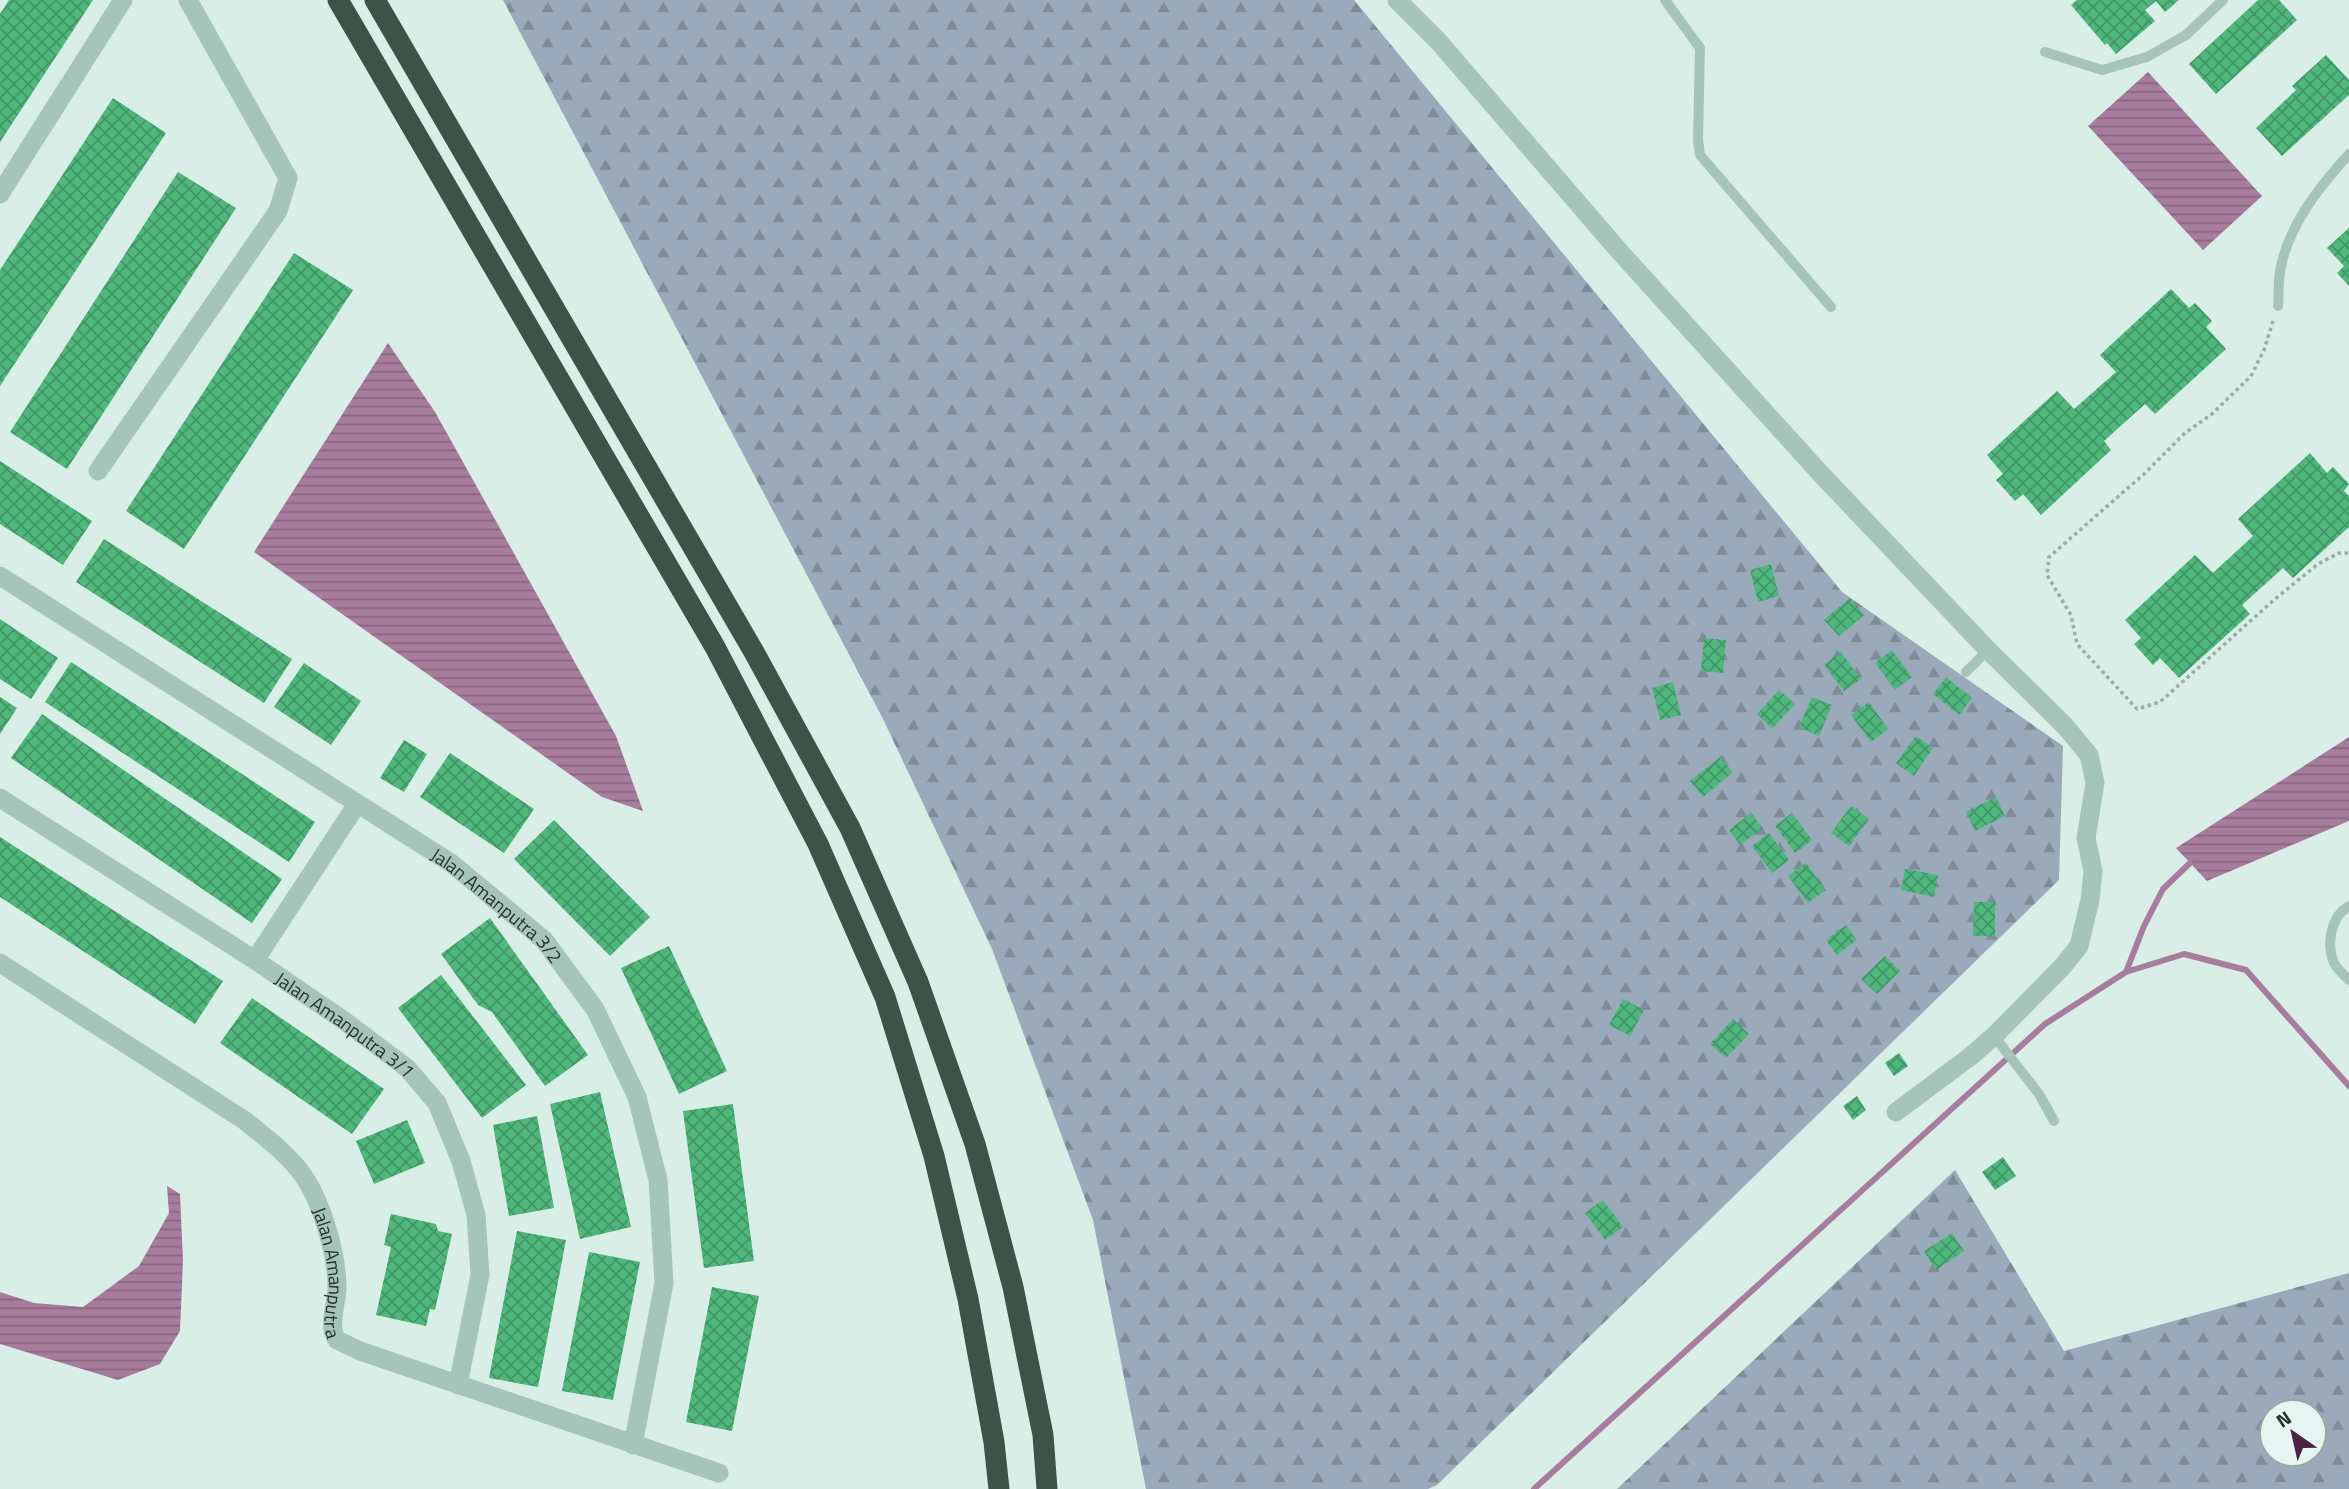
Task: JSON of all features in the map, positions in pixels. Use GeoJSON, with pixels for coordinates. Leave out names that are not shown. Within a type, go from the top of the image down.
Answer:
{"type":"FeatureCollection","features":[{"type":"Feature","properties":{"kind":"highway"},"geometry":{"type":"LineString","coordinates":[[338,0],[715,647],[829,870],[885,997],[934,1156],[968,1299],[994,1443],[999,1489]]}},
{"type":"Feature","properties":{"kind":"highway"},"geometry":{"type":"LineString","coordinates":[[375,0],[754,652],[850,828],[918,982],[975,1144],[1013,1286],[1043,1435],[1047,1489]]}},
{"type":"Feature","properties":{"kind":"street"},"geometry":{"type":"LineString","coordinates":[[0,194],[124,0]]}},
{"type":"Feature","properties":{"kind":"street"},"geometry":{"type":"LineString","coordinates":[[98,471],[278,211],[288,178],[188,0]]}},
{"type":"Feature","properties":{"kind":"street"},"geometry":{"type":"LineString","coordinates":[[1396,0],[1439,42],[1620,252],[1820,473],[2089,755],[2095,783],[2086,838],[2093,871],[2090,900],[2079,946],[2063,966],[1994,1036],[1896,1112]]}},
{"type":"Feature","properties":{"kind":"street","name":"Jalan Amanputra 3/2"},"geometry":{"type":"LineString","coordinates":[[0,576],[451,863],[544,940],[595,1009],[637,1097],[658,1180],[664,1283],[633,1445]]}},
{"type":"Feature","properties":{"kind":"street","name":"Jalan Amanputra 3/1"},"geometry":{"type":"LineString","coordinates":[[0,798],[255,960],[343,1020],[407,1068],[438,1103],[461,1161],[475,1215],[480,1275],[457,1385]]}},
{"type":"Feature","properties":{"kind":"street"},"geometry":{"type":"LineString","coordinates":[[255,960],[357,804]]}},
{"type":"Feature","properties":{"kind":"street","name":"Jalan Amanputra"},"geometry":{"type":"LineString","coordinates":[[0,963],[244,1121],[276,1145],[303,1176],[330,1233],[337,1287],[332,1329],[337,1340],[360,1351],[457,1385],[719,1473]]}},
{"type":"Feature","properties":{"kind":"lane"},"geometry":{"type":"LineString","coordinates":[[1665,0],[1700,48],[1700,155],[1831,307]]}},
{"type":"Feature","properties":{"kind":"lane"},"geometry":{"type":"LineString","coordinates":[[2045,52],[2102,70],[2147,57],[2186,35],[2223,0]]}},
{"type":"Feature","properties":{"kind":"lane"},"geometry":{"type":"LineString","coordinates":[[2278,306],[2280,272],[2302,214],[2349,154]]}},
{"type":"Feature","properties":{"kind":"lane"},"geometry":{"type":"LineString","coordinates":[[1966,673],[1988,650]]}},
{"type":"Feature","properties":{"kind":"lane"},"geometry":{"type":"LineString","coordinates":[[2349,906],[2337,916],[2331,942],[2335,965],[2349,980]]}},
{"type":"Feature","properties":{"kind":"lane"},"geometry":{"type":"LineString","coordinates":[[1994,1036],[2039,1094],[2054,1121]]}},
{"type":"Feature","properties":{"kind":"path"},"geometry":{"type":"LineString","coordinates":[[2278,306],[2264,349],[2251,376],[2212,414],[2185,433],[2144,474],[2049,557],[2047,575],[2071,615],[2077,645],[2137,709],[2160,702],[2318,564],[2339,553],[2349,553]]}},
{"type":"Feature","properties":{"kind":"green space"},"geometry":{"type":"Polygon","coordinates":[[[503,0],[1354,0],[1842,592],[2063,746],[2059,880],[1437,1485],[1428,1489],[1146,1489],[1093,1220],[992,949],[882,717],[503,0]]]}},
{"type":"Feature","properties":{"kind":"green space"},"geometry":{"type":"Polygon","coordinates":[[[1955,1170],[2064,1351],[2349,1273],[2349,1489],[1617,1489],[1955,1170]]]}},
{"type":"Feature","properties":{"kind":"shaded area"},"geometry":{"type":"Polygon","coordinates":[[[2148,72],[2262,196],[2203,250],[2088,126],[2148,72]]]}},
{"type":"Feature","properties":{"kind":"shaded area"},"geometry":{"type":"Polygon","coordinates":[[[388,343],[435,412],[616,736],[643,811],[602,797],[254,552],[388,343]]]}},
{"type":"Feature","properties":{"kind":"shaded area"},"geometry":{"type":"Polygon","coordinates":[[[2349,737],[2349,821],[2207,881],[2176,848],[2349,737]]]}},
{"type":"Feature","properties":{"kind":"shaded area"},"geometry":{"type":"Polygon","coordinates":[[[167,1186],[180,1194],[183,1261],[180,1331],[160,1364],[118,1380],[0,1344],[0,1292],[34,1303],[83,1307],[139,1266],[169,1213],[167,1186]]]}},
{"type":"Feature","properties":{"kind":"building"},"geometry":{"type":"Polygon","coordinates":[[[9,0],[93,0],[0,142],[0,14],[9,0]]]}},
{"type":"Feature","properties":{"kind":"building"},"geometry":{"type":"Polygon","coordinates":[[[2077,0],[2179,0],[2165,12],[2156,1],[2145,10],[2155,21],[2116,54],[2071,5],[2077,0]]]}},
{"type":"Feature","properties":{"kind":"building"},"geometry":{"type":"Polygon","coordinates":[[[2258,0],[2279,0],[2297,20],[2216,94],[2189,64],[2258,0]]]}},
{"type":"Feature","properties":{"kind":"building"},"geometry":{"type":"Polygon","coordinates":[[[2326,55],[2349,80],[2349,95],[2282,156],[2256,128],[2296,90],[2292,86],[2326,55]]]}},
{"type":"Feature","properties":{"kind":"building"},"geometry":{"type":"Polygon","coordinates":[[[113,98],[166,133],[0,386],[0,270],[113,98]]]}},
{"type":"Feature","properties":{"kind":"building"},"geometry":{"type":"Polygon","coordinates":[[[178,172],[236,208],[67,469],[10,432],[178,172]]]}},
{"type":"Feature","properties":{"kind":"building"},"geometry":{"type":"Polygon","coordinates":[[[2349,228],[2349,286],[2337,273],[2344,266],[2327,248],[2349,228]]]}},
{"type":"Feature","properties":{"kind":"building"},"geometry":{"type":"Polygon","coordinates":[[[294,253],[353,290],[184,549],[126,511],[294,253]]]}},
{"type":"Feature","properties":{"kind":"building"},"geometry":{"type":"Polygon","coordinates":[[[2171,289],[2189,308],[2195,303],[2212,321],[2206,327],[2226,349],[2155,414],[2145,404],[2104,441],[2111,450],[2041,515],[2023,494],[2015,501],[1996,480],[2003,474],[1987,455],[2057,391],[2074,409],[2116,372],[2100,355],[2171,289]]]}},
{"type":"Feature","properties":{"kind":"building"},"geometry":{"type":"Polygon","coordinates":[[[2310,453],[2327,473],[2333,467],[2349,484],[2344,491],[2349,496],[2349,527],[2293,578],[2283,568],[2242,605],[2250,614],[2179,678],[2160,658],[2153,665],[2134,644],[2141,638],[2125,620],[2195,555],[2213,573],[2253,536],[2238,519],[2310,453]]]}},
{"type":"Feature","properties":{"kind":"building"},"geometry":{"type":"Polygon","coordinates":[[[0,461],[92,521],[63,565],[0,524],[0,461]]]}},
{"type":"Feature","properties":{"kind":"building"},"geometry":{"type":"Polygon","coordinates":[[[104,539],[292,659],[264,703],[76,582],[104,539]]]}},
{"type":"Feature","properties":{"kind":"building"},"geometry":{"type":"Polygon","coordinates":[[[1771,564],[1779,596],[1758,602],[1750,570],[1771,564]]]}},
{"type":"Feature","properties":{"kind":"building"},"geometry":{"type":"Polygon","coordinates":[[[1850,598],[1864,615],[1839,636],[1824,620],[1850,598]]]}},
{"type":"Feature","properties":{"kind":"building"},"geometry":{"type":"Polygon","coordinates":[[[0,619],[58,658],[31,699],[0,679],[0,619]]]}},
{"type":"Feature","properties":{"kind":"building"},"geometry":{"type":"Polygon","coordinates":[[[1704,638],[1726,640],[1723,673],[1701,671],[1704,638]]]}},
{"type":"Feature","properties":{"kind":"building"},"geometry":{"type":"Polygon","coordinates":[[[1892,650],[1912,677],[1895,690],[1875,663],[1892,650]]]}},
{"type":"Feature","properties":{"kind":"building"},"geometry":{"type":"Polygon","coordinates":[[[1841,652],[1861,679],[1844,691],[1824,665],[1841,652]]]}},
{"type":"Feature","properties":{"kind":"building"},"geometry":{"type":"Polygon","coordinates":[[[71,662],[315,822],[289,862],[45,702],[71,662]]]}},
{"type":"Feature","properties":{"kind":"building"},"geometry":{"type":"Polygon","coordinates":[[[304,663],[361,701],[331,745],[274,707],[304,663]]]}},
{"type":"Feature","properties":{"kind":"building"},"geometry":{"type":"Polygon","coordinates":[[[1946,677],[1972,698],[1959,715],[1933,694],[1946,677]]]}},
{"type":"Feature","properties":{"kind":"building"},"geometry":{"type":"Polygon","coordinates":[[[1673,682],[1681,715],[1660,720],[1652,688],[1673,682]]]}},
{"type":"Feature","properties":{"kind":"building"},"geometry":{"type":"Polygon","coordinates":[[[1779,690],[1795,704],[1772,729],[1757,714],[1779,690]]]}},
{"type":"Feature","properties":{"kind":"building"},"geometry":{"type":"Polygon","coordinates":[[[0,697],[17,708],[0,734],[0,697]]]}},
{"type":"Feature","properties":{"kind":"building"},"geometry":{"type":"Polygon","coordinates":[[[1812,697],[1832,705],[1819,736],[1799,727],[1812,697]]]}},
{"type":"Feature","properties":{"kind":"building"},"geometry":{"type":"Polygon","coordinates":[[[1869,702],[1888,729],[1871,742],[1851,715],[1869,702]]]}},
{"type":"Feature","properties":{"kind":"building"},"geometry":{"type":"Polygon","coordinates":[[[42,714],[282,879],[252,923],[11,758],[42,714]]]}},
{"type":"Feature","properties":{"kind":"building"},"geometry":{"type":"Polygon","coordinates":[[[1916,736],[1933,748],[1914,776],[1896,763],[1916,736]]]}},
{"type":"Feature","properties":{"kind":"building"},"geometry":{"type":"Polygon","coordinates":[[[404,740],[427,754],[404,792],[380,778],[404,740]]]}},
{"type":"Feature","properties":{"kind":"building"},"geometry":{"type":"Polygon","coordinates":[[[450,753],[534,809],[504,853],[420,797],[450,753]]]}},
{"type":"Feature","properties":{"kind":"building"},"geometry":{"type":"Polygon","coordinates":[[[1720,757],[1733,772],[1703,797],[1690,781],[1720,757]]]}},
{"type":"Feature","properties":{"kind":"building"},"geometry":{"type":"Polygon","coordinates":[[[1996,797],[2005,816],[1975,831],[1966,812],[1996,797]]]}},
{"type":"Feature","properties":{"kind":"building"},"geometry":{"type":"Polygon","coordinates":[[[1851,806],[1869,819],[1849,846],[1831,833],[1851,806]]]}},
{"type":"Feature","properties":{"kind":"building"},"geometry":{"type":"Polygon","coordinates":[[[1751,813],[1763,828],[1740,845],[1729,830],[1751,813]]]}},
{"type":"Feature","properties":{"kind":"building"},"geometry":{"type":"Polygon","coordinates":[[[1792,813],[1812,840],[1795,853],[1775,826],[1792,813]]]}},
{"type":"Feature","properties":{"kind":"building"},"geometry":{"type":"Polygon","coordinates":[[[554,820],[650,917],[610,956],[514,859],[554,820]]]}},
{"type":"Feature","properties":{"kind":"building"},"geometry":{"type":"Polygon","coordinates":[[[1769,833],[1789,860],[1772,873],[1752,846],[1769,833]]]}},
{"type":"Feature","properties":{"kind":"building"},"geometry":{"type":"Polygon","coordinates":[[[0,837],[223,981],[195,1024],[0,897],[0,837]]]}},
{"type":"Feature","properties":{"kind":"building"},"geometry":{"type":"Polygon","coordinates":[[[1806,863],[1826,890],[1808,903],[1788,876],[1806,863]]]}},
{"type":"Feature","properties":{"kind":"building"},"geometry":{"type":"Polygon","coordinates":[[[1905,869],[1938,875],[1934,897],[1901,890],[1905,869]]]}},
{"type":"Feature","properties":{"kind":"building"},"geometry":{"type":"Polygon","coordinates":[[[1974,902],[1995,902],[1995,936],[1973,936],[1974,902]]]}},
{"type":"Feature","properties":{"kind":"building"},"geometry":{"type":"Polygon","coordinates":[[[490,918],[588,1055],[545,1086],[492,1012],[478,1005],[441,954],[490,918]]]}},
{"type":"Feature","properties":{"kind":"building"},"geometry":{"type":"Polygon","coordinates":[[[1846,925],[1857,940],[1837,955],[1826,940],[1846,925]]]}},
{"type":"Feature","properties":{"kind":"building"},"geometry":{"type":"Polygon","coordinates":[[[669,946],[727,1071],[679,1094],[621,968],[669,946]]]}},
{"type":"Feature","properties":{"kind":"building"},"geometry":{"type":"Polygon","coordinates":[[[1885,956],[1900,971],[1877,994],[1861,979],[1885,956]]]}},
{"type":"Feature","properties":{"kind":"building"},"geometry":{"type":"Polygon","coordinates":[[[441,975],[526,1085],[482,1118],[398,1008],[441,975]]]}},
{"type":"Feature","properties":{"kind":"building"},"geometry":{"type":"Polygon","coordinates":[[[252,998],[384,1089],[352,1134],[220,1043],[252,998]]]}},
{"type":"Feature","properties":{"kind":"building"},"geometry":{"type":"Polygon","coordinates":[[[1623,999],[1644,1010],[1630,1036],[1609,1025],[1623,999]]]}},
{"type":"Feature","properties":{"kind":"building"},"geometry":{"type":"Polygon","coordinates":[[[1733,1019],[1749,1034],[1726,1058],[1710,1044],[1733,1019]]]}},
{"type":"Feature","properties":{"kind":"building"},"geometry":{"type":"Polygon","coordinates":[[[1899,1053],[1908,1066],[1894,1076],[1885,1063],[1899,1053]]]}},
{"type":"Feature","properties":{"kind":"building"},"geometry":{"type":"Polygon","coordinates":[[[600,1092],[631,1227],[580,1239],[550,1104],[600,1092]]]}},
{"type":"Feature","properties":{"kind":"building"},"geometry":{"type":"Polygon","coordinates":[[[1857,1096],[1866,1110],[1853,1120],[1843,1106],[1857,1096]]]}},
{"type":"Feature","properties":{"kind":"building"},"geometry":{"type":"Polygon","coordinates":[[[733,1104],[754,1261],[704,1268],[683,1111],[733,1104]]]}},
{"type":"Feature","properties":{"kind":"building"},"geometry":{"type":"Polygon","coordinates":[[[537,1116],[554,1208],[509,1216],[493,1125],[537,1116]]]}},
{"type":"Feature","properties":{"kind":"building"},"geometry":{"type":"Polygon","coordinates":[[[407,1120],[425,1163],[374,1184],[356,1141],[407,1120]]]}},
{"type":"Feature","properties":{"kind":"building"},"geometry":{"type":"Polygon","coordinates":[[[2003,1157],[2016,1176],[1995,1190],[1982,1172],[2003,1157]]]}},
{"type":"Feature","properties":{"kind":"building"},"geometry":{"type":"Polygon","coordinates":[[[1603,1200],[1623,1227],[1605,1240],[1585,1213],[1603,1200]]]}},
{"type":"Feature","properties":{"kind":"building"},"geometry":{"type":"Polygon","coordinates":[[[391,1214],[436,1224],[438,1231],[452,1234],[435,1310],[430,1309],[426,1326],[376,1315],[391,1247],[384,1245],[391,1214]]]}},
{"type":"Feature","properties":{"kind":"building"},"geometry":{"type":"Polygon","coordinates":[[[517,1231],[566,1240],[538,1387],[489,1378],[517,1231]]]}},
{"type":"Feature","properties":{"kind":"building"},"geometry":{"type":"Polygon","coordinates":[[[1952,1233],[1964,1251],[1936,1270],[1924,1251],[1952,1233]]]}},
{"type":"Feature","properties":{"kind":"building"},"geometry":{"type":"Polygon","coordinates":[[[589,1252],[640,1262],[613,1400],[562,1391],[589,1252]]]}},
{"type":"Feature","properties":{"kind":"building"},"geometry":{"type":"Polygon","coordinates":[[[712,1287],[759,1296],[732,1431],[686,1422],[712,1287]]]}},
{"type":"Feature","properties":{"kind":"waterway"},"geometry":{"type":"LineString","coordinates":[[1534,1489],[2045,1024],[2126,972],[2144,926],[2163,889],[2190,863]]}},
{"type":"Feature","properties":{"kind":"waterway"},"geometry":{"type":"LineString","coordinates":[[2126,972],[2184,954],[2246,970],[2349,1086]]}}]}
